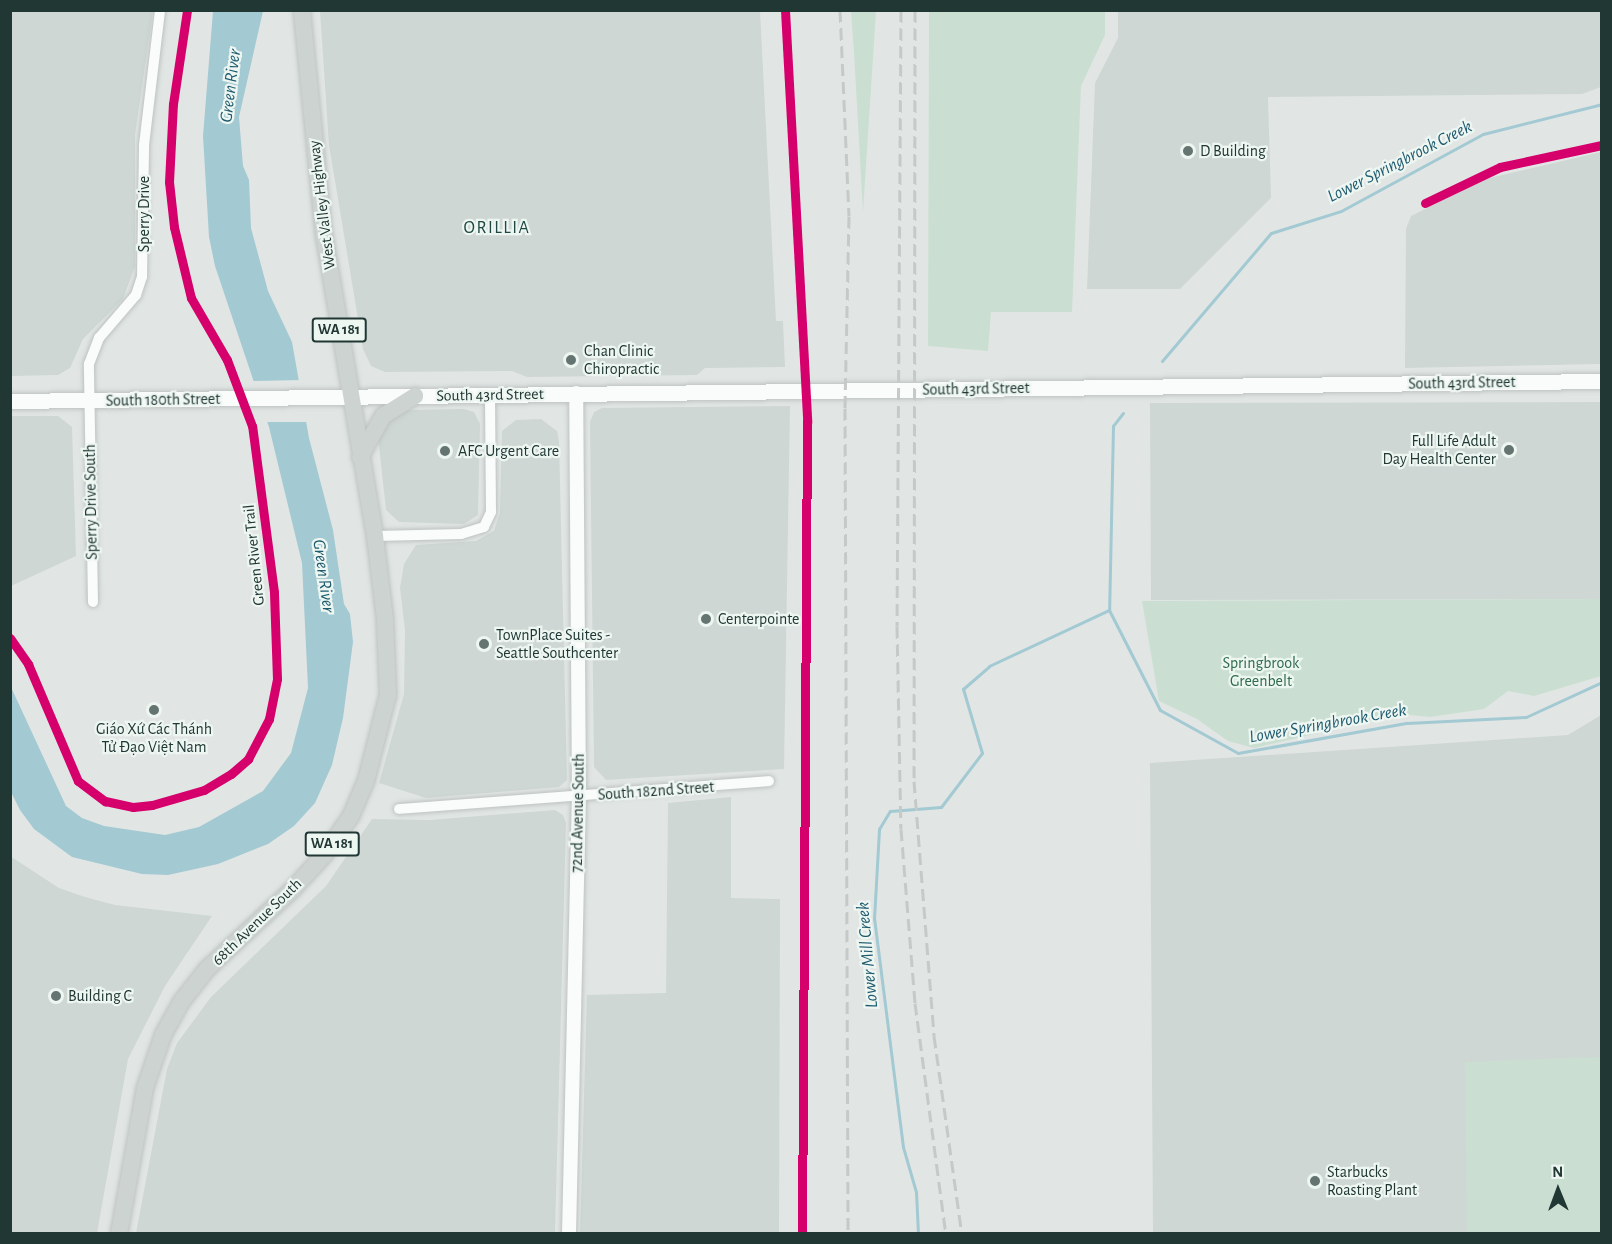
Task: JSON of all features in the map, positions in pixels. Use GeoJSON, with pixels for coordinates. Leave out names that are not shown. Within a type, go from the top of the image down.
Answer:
{"type":"FeatureCollection","features":[{"type":"Feature","properties":{"kind":"main road","name":"West Valley Highway"},"geometry":{"type":"LineString","coordinates":[[302,10],[324,236],[351,398]]}},
{"type":"Feature","properties":{"kind":"main road","name":"South 43rd Street"},"geometry":{"type":"LineString","coordinates":[[351,398],[576,393],[1602,381]]}},
{"type":"Feature","properties":{"kind":"main road"},"geometry":{"type":"LineString","coordinates":[[360,457],[383,416],[415,396]]}},
{"type":"Feature","properties":{"kind":"main road","name":"South 180th Street"},"geometry":{"type":"LineString","coordinates":[[10,401],[351,398]]}},
{"type":"Feature","properties":{"kind":"main road","name":"68th Avenue South"},"geometry":{"type":"LineString","coordinates":[[119,1233],[145,1088],[168,1026],[207,969],[324,855],[351,816],[366,781],[388,695],[385,619],[375,536],[351,398]]}},
{"type":"Feature","properties":{"kind":"street","name":"Sperry Drive"},"geometry":{"type":"LineString","coordinates":[[89,401],[93,350],[136,295],[142,277],[144,145],[160,10]]}},
{"type":"Feature","properties":{"kind":"street","name":"72nd Avenue South"},"geometry":{"type":"LineString","coordinates":[[569,1233],[579,797],[576,393]]}},
{"type":"Feature","properties":{"kind":"street"},"geometry":{"type":"LineString","coordinates":[[375,536],[460,534],[484,527],[491,512],[490,396]]}},
{"type":"Feature","properties":{"kind":"street","name":"Sperry Drive South"},"geometry":{"type":"LineString","coordinates":[[89,401],[93,602]]}},
{"type":"Feature","properties":{"kind":"street","name":"South 182nd Street"},"geometry":{"type":"LineString","coordinates":[[399,809],[769,782]]}},
{"type":"Feature","properties":{"kind":"shaded area"},"geometry":{"type":"Polygon","coordinates":[[[10,11],[153,11],[135,135],[135,266],[123,299],[83,339],[70,368],[58,375],[11,376],[10,11]]]}},
{"type":"Feature","properties":{"kind":"shaded area"},"geometry":{"type":"Polygon","coordinates":[[[320,11],[760,11],[776,321],[783,321],[785,367],[705,368],[697,375],[527,377],[512,371],[385,372],[371,366],[363,349],[329,145],[320,11]]]}},
{"type":"Feature","properties":{"kind":"shaded area"},"geometry":{"type":"Polygon","coordinates":[[[1118,11],[1601,11],[1601,87],[1582,94],[1268,97],[1271,198],[1180,289],[1087,289],[1095,83],[1118,38],[1118,11]]]}},
{"type":"Feature","properties":{"kind":"shaded area"},"geometry":{"type":"Polygon","coordinates":[[[1601,152],[1601,364],[1405,368],[1406,229],[1411,216],[1485,179],[1601,152]]]}},
{"type":"Feature","properties":{"kind":"shaded area"},"geometry":{"type":"Polygon","coordinates":[[[1601,402],[1601,599],[1151,600],[1150,403],[1601,402]]]}},
{"type":"Feature","properties":{"kind":"shaded area"},"geometry":{"type":"Polygon","coordinates":[[[790,406],[784,769],[606,780],[594,767],[590,422],[594,412],[602,408],[790,406]]]}},
{"type":"Feature","properties":{"kind":"shaded area"},"geometry":{"type":"Polygon","coordinates":[[[464,409],[474,412],[480,424],[478,515],[464,524],[399,522],[386,510],[378,437],[385,422],[406,410],[464,409]]]}},
{"type":"Feature","properties":{"kind":"shaded area"},"geometry":{"type":"Polygon","coordinates":[[[10,416],[58,416],[72,427],[76,556],[11,586],[10,416]]]}},
{"type":"Feature","properties":{"kind":"shaded area","name":"TownPlace Suites - Seattle Southcenter"},"geometry":{"type":"Polygon","coordinates":[[[541,419],[557,431],[559,441],[567,780],[559,787],[426,798],[379,783],[404,694],[405,630],[400,588],[404,564],[416,545],[476,541],[494,531],[500,513],[502,431],[516,420],[541,419]]]}},
{"type":"Feature","properties":{"kind":"shaded area"},"geometry":{"type":"Polygon","coordinates":[[[1601,715],[1601,1233],[1153,1233],[1150,763],[1568,735],[1601,715]]]}},
{"type":"Feature","properties":{"kind":"shaded area"},"geometry":{"type":"Polygon","coordinates":[[[731,797],[731,898],[780,899],[779,1233],[580,1233],[587,995],[666,993],[668,803],[731,797]]]}},
{"type":"Feature","properties":{"kind":"shaded area"},"geometry":{"type":"Polygon","coordinates":[[[555,810],[563,815],[566,823],[555,1233],[136,1233],[167,1069],[177,1043],[211,997],[326,886],[372,819],[429,820],[555,810]]]}},
{"type":"Feature","properties":{"kind":"shaded area"},"geometry":{"type":"Polygon","coordinates":[[[10,856],[59,888],[85,897],[115,905],[212,916],[165,986],[128,1059],[97,1233],[11,1233],[10,856]]]}},
{"type":"Feature","properties":{"kind":"green space"},"geometry":{"type":"Polygon","coordinates":[[[851,11],[876,11],[863,212],[854,53],[851,11]]]}},
{"type":"Feature","properties":{"kind":"green space"},"geometry":{"type":"Polygon","coordinates":[[[929,11],[1105,11],[1105,35],[1081,86],[1072,312],[991,312],[988,351],[928,346],[929,11]]]}},
{"type":"Feature","properties":{"kind":"green space","name":"Springbrook Greenbelt"},"geometry":{"type":"Polygon","coordinates":[[[1601,599],[1601,676],[1534,696],[1508,691],[1484,709],[1430,717],[1401,714],[1254,748],[1228,741],[1197,719],[1159,701],[1142,601],[1601,599]]]}},
{"type":"Feature","properties":{"kind":"green space"},"geometry":{"type":"Polygon","coordinates":[[[1601,1057],[1601,1233],[1467,1233],[1465,1062],[1601,1057]]]}},
{"type":"Feature","properties":{"kind":"water","name":"Green River"},"geometry":{"type":"Polygon","coordinates":[[[213,11],[263,11],[239,117],[243,166],[249,180],[251,228],[268,291],[292,342],[309,438],[333,530],[344,604],[350,614],[353,642],[343,718],[332,765],[315,803],[294,826],[268,844],[218,864],[168,875],[142,874],[72,857],[34,829],[20,810],[11,792],[10,685],[66,806],[82,818],[104,826],[165,835],[199,827],[263,791],[291,753],[308,688],[302,563],[269,427],[215,266],[209,237],[203,136],[213,11]]]}},
{"type":"Feature","properties":{"kind":"pier"},"geometry":{"type":"Polygon","coordinates":[[[302,380],[310,422],[264,422],[252,381],[302,380]]]}},
{"type":"Feature","properties":{"kind":"waterway","name":"Lower Springbrook Creek"},"geometry":{"type":"LineString","coordinates":[[1162,361],[1271,233],[1341,211],[1483,134],[1602,104]]}},
{"type":"Feature","properties":{"kind":"waterway","name":"Lower Springbrook Creek"},"geometry":{"type":"LineString","coordinates":[[1123,413],[1113,426],[1109,610],[1160,710],[1238,753],[1407,723],[1526,717],[1602,682]]}},
{"type":"Feature","properties":{"kind":"waterway","name":"Lower Mill Creek"},"geometry":{"type":"LineString","coordinates":[[918,1234],[916,1192],[903,1147],[874,919],[879,829],[890,811],[941,807],[982,753],[963,689],[989,666],[1109,610]]}},
{"type":"Feature","properties":{"kind":"railway"},"geometry":{"type":"LineString","coordinates":[[840,10],[849,216],[845,408],[848,1234]]}},
{"type":"Feature","properties":{"kind":"railway"},"geometry":{"type":"LineString","coordinates":[[901,10],[897,626],[901,829],[915,1003],[946,1234]]}},
{"type":"Feature","properties":{"kind":"railway"},"geometry":{"type":"LineString","coordinates":[[915,10],[914,781],[934,1036],[962,1234]]}},
{"type":"Feature","properties":{"kind":"cycle path","name":"Green River Trail"},"geometry":{"type":"LineString","coordinates":[[10,638],[28,664],[78,781],[105,801],[133,807],[152,805],[204,790],[231,774],[248,759],[269,719],[277,679],[274,592],[252,426],[227,360],[191,298],[174,227],[169,182],[173,104],[187,10]]}},
{"type":"Feature","properties":{"kind":"cycle path"},"geometry":{"type":"LineString","coordinates":[[785,10],[807,421],[802,1234]]}},
{"type":"Feature","properties":{"kind":"cycle path"},"geometry":{"type":"LineString","coordinates":[[1425,203],[1500,167],[1602,145]]}},
{"type":"Feature","properties":{"kind":"place","name":"D Building"},"geometry":{"type":"Point","coordinates":[1188,151]}},
{"type":"Feature","properties":{"kind":"place","name":"Chan Clinic Chiropractic"},"geometry":{"type":"Point","coordinates":[571,360]}},
{"type":"Feature","properties":{"kind":"place","name":"Full Life Adult Day Health Center"},"geometry":{"type":"Point","coordinates":[1509,450]}},
{"type":"Feature","properties":{"kind":"place","name":"AFC Urgent Care"},"geometry":{"type":"Point","coordinates":[445,451]}},
{"type":"Feature","properties":{"kind":"place","name":"Centerpointe"},"geometry":{"type":"Point","coordinates":[706,619]}},
{"type":"Feature","properties":{"kind":"place","name":"TownPlace Suites - Seattle Southcenter"},"geometry":{"type":"Point","coordinates":[484,644]}},
{"type":"Feature","properties":{"kind":"place","name":"Giáo Xứ Các Thánh Tử Đạo Việt Nam"},"geometry":{"type":"Point","coordinates":[154,710]}},
{"type":"Feature","properties":{"kind":"place","name":"Building C"},"geometry":{"type":"Point","coordinates":[56,996]}},
{"type":"Feature","properties":{"kind":"place","name":"Starbucks Roasting Plant"},"geometry":{"type":"Point","coordinates":[1315,1181]}},
{"type":"Feature","properties":{"kind":"district","name":"ORILLIA"},"geometry":{"type":"Point","coordinates":[497,228]}}]}
